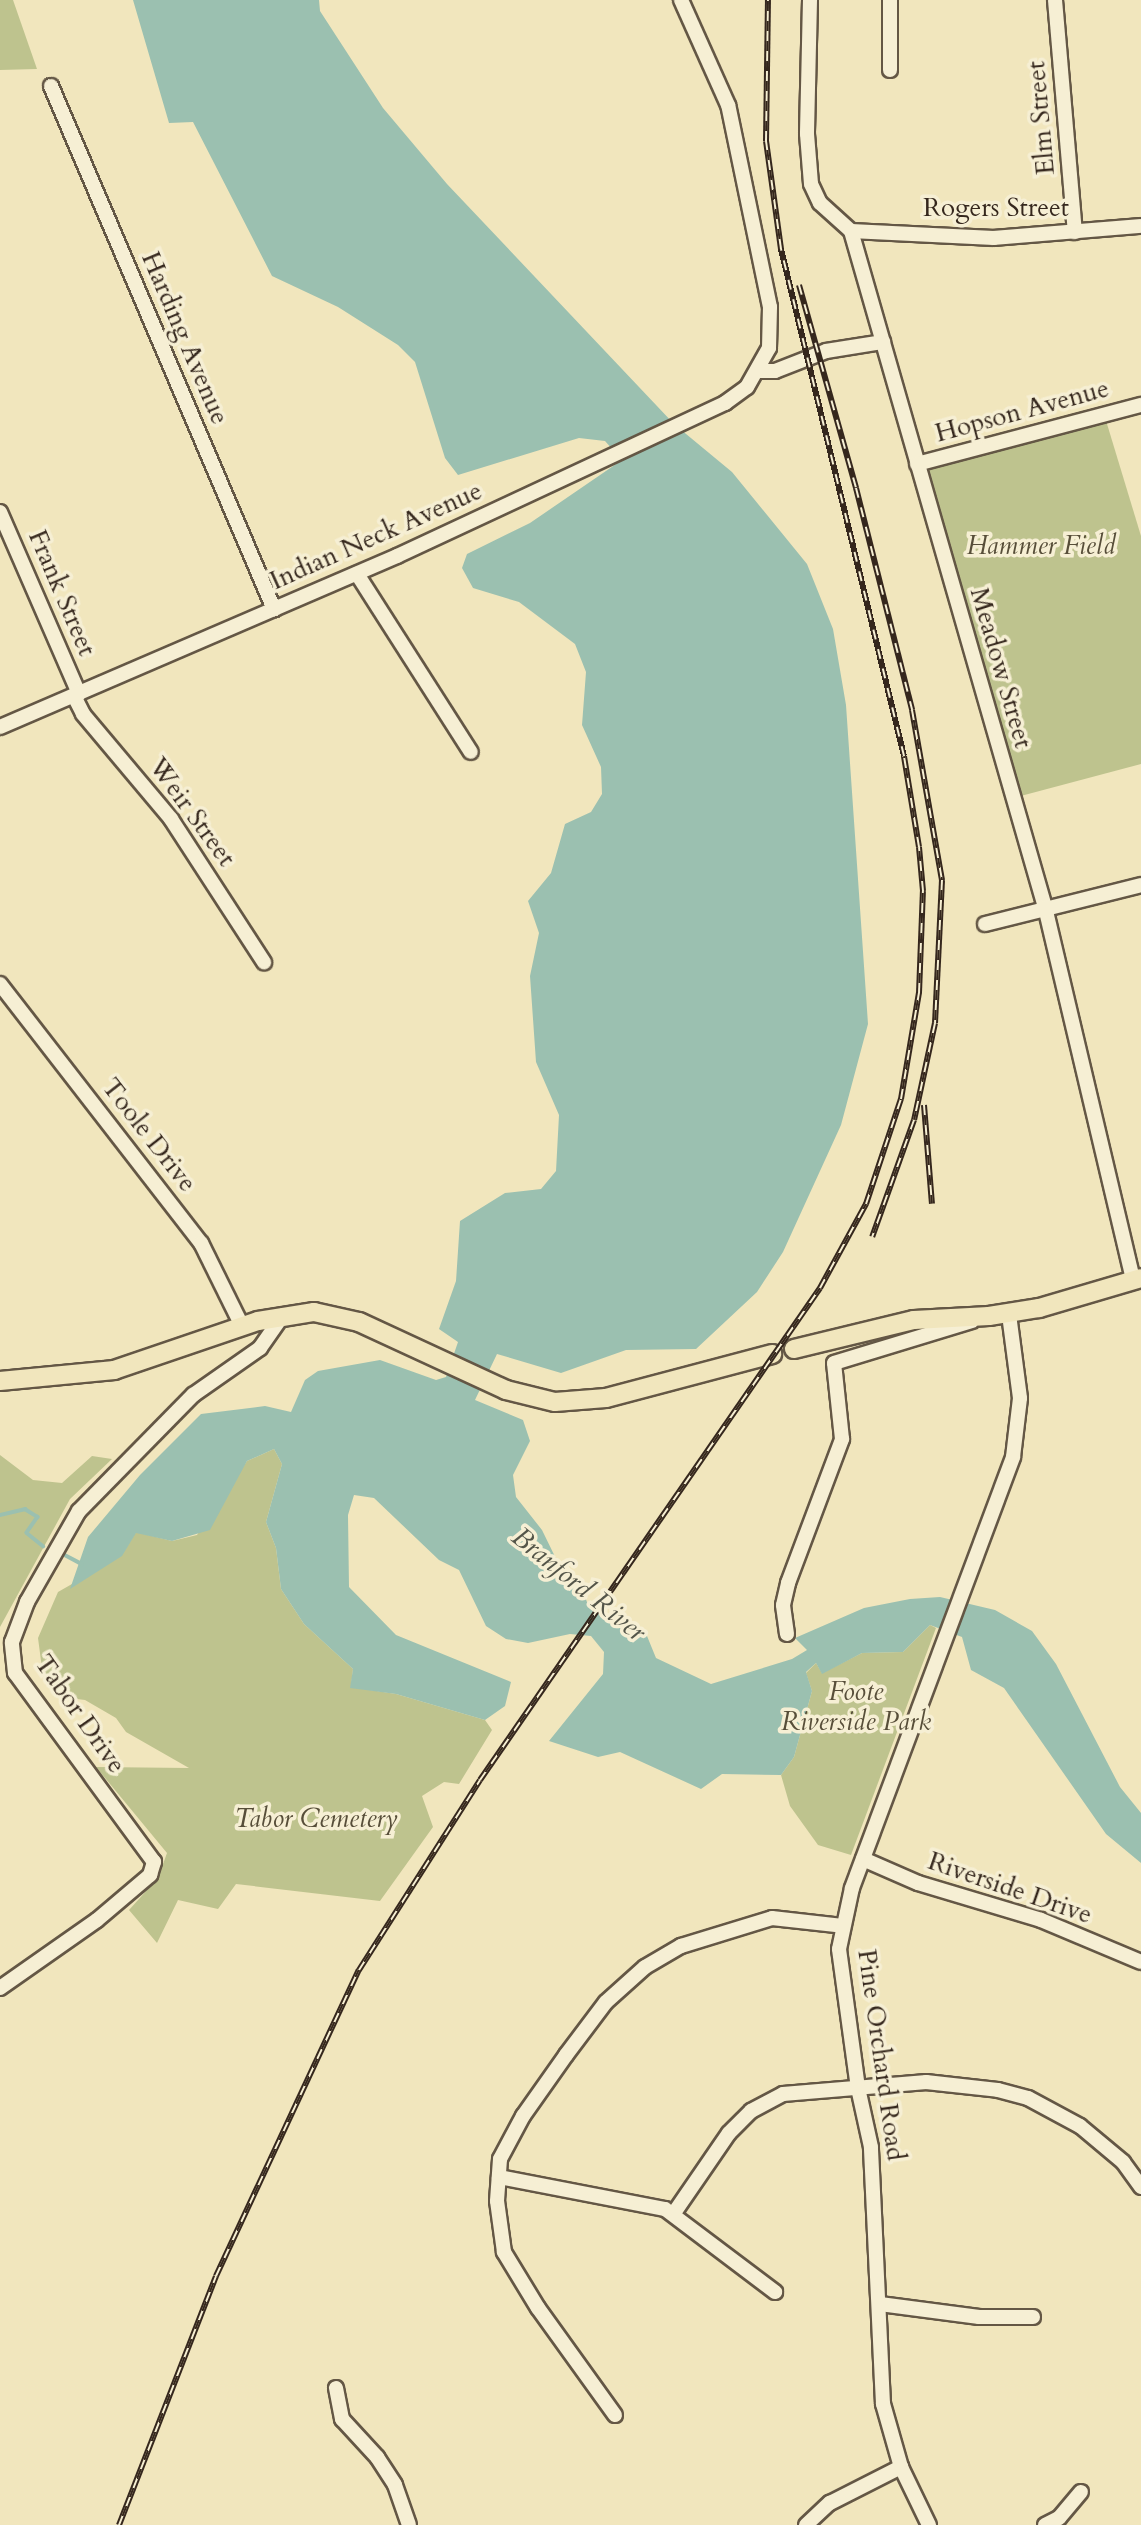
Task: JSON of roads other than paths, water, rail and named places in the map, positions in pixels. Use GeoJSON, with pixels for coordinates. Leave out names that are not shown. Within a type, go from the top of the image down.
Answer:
{"type":"FeatureCollection","features":[{"type":"Feature","properties":{"kind":"main road"},"geometry":{"type":"LineString","coordinates":[[794,1349],[914,1320],[1009,1314],[1137,1279]]}},
{"type":"Feature","properties":{"kind":"main road"},"geometry":{"type":"LineString","coordinates":[[0,1381],[114,1370],[242,1326],[284,1315],[314,1312],[345,1317],[490,1382],[555,1402],[591,1401],[772,1354]]}},
{"type":"Feature","properties":{"kind":"street","name":"Indian Neck Avenue"},"geometry":{"type":"LineString","coordinates":[[0,727],[356,574],[738,395],[760,370],[771,335],[770,307],[739,147],[717,73],[681,0]]}},
{"type":"Feature","properties":{"kind":"street"},"geometry":{"type":"LineString","coordinates":[[810,0],[807,134],[811,184],[820,203],[851,230]]}},
{"type":"Feature","properties":{"kind":"street"},"geometry":{"type":"LineString","coordinates":[[890,0],[890,69]]}},
{"type":"Feature","properties":{"kind":"street","name":"Elm Street"},"geometry":{"type":"LineString","coordinates":[[1055,0],[1075,232]]}},
{"type":"Feature","properties":{"kind":"street","name":"Harding Avenue"},"geometry":{"type":"LineString","coordinates":[[51,86],[274,609]]}},
{"type":"Feature","properties":{"kind":"street","name":"Rogers Street"},"geometry":{"type":"LineString","coordinates":[[851,230],[994,238],[1141,226]]}},
{"type":"Feature","properties":{"kind":"street","name":"Meadow Street"},"geometry":{"type":"LineString","coordinates":[[851,230],[1045,907],[1137,1279]]}},
{"type":"Feature","properties":{"kind":"street"},"geometry":{"type":"LineString","coordinates":[[760,370],[775,370],[826,351],[883,342]]}},
{"type":"Feature","properties":{"kind":"street","name":"Hopson Avenue"},"geometry":{"type":"LineString","coordinates":[[916,464],[1141,405]]}},
{"type":"Feature","properties":{"kind":"street","name":"Frank Street"},"geometry":{"type":"LineString","coordinates":[[0,512],[76,695]]}},
{"type":"Feature","properties":{"kind":"street"},"geometry":{"type":"LineString","coordinates":[[356,574],[471,752]]}},
{"type":"Feature","properties":{"kind":"street","name":"Weir Street"},"geometry":{"type":"LineString","coordinates":[[76,695],[83,714],[171,819],[264,961]]}},
{"type":"Feature","properties":{"kind":"street"},"geometry":{"type":"LineString","coordinates":[[985,924],[1141,885]]}},
{"type":"Feature","properties":{"kind":"street","name":"Toole Drive"},"geometry":{"type":"LineString","coordinates":[[0,984],[201,1243],[242,1326]]}},
{"type":"Feature","properties":{"kind":"street","name":"Pine Orchard Road"},"geometry":{"type":"LineString","coordinates":[[929,2525],[901,2467],[883,2404],[871,2147],[858,2088],[839,1949],[863,1859],[950,1634],[1013,1457],[1018,1425],[1019,1368],[1009,1314]]}},
{"type":"Feature","properties":{"kind":"street","name":"Tabor Drive"},"geometry":{"type":"LineString","coordinates":[[0,1988],[97,1920],[149,1875],[154,1862],[15,1673],[12,1642],[27,1602],[79,1511],[193,1395],[260,1348],[284,1315]]}},
{"type":"Feature","properties":{"kind":"street"},"geometry":{"type":"LineString","coordinates":[[788,1634],[783,1605],[788,1583],[842,1439],[834,1363],[986,1317]]}},
{"type":"Feature","properties":{"kind":"street","name":"Riverside Drive"},"geometry":{"type":"LineString","coordinates":[[863,1859],[918,1883],[1041,1920],[1141,1962]]}},
{"type":"Feature","properties":{"kind":"street"},"geometry":{"type":"LineString","coordinates":[[615,2414],[538,2308],[505,2252],[497,2201],[500,2159],[523,2116],[606,2002],[645,1967],[681,1945],[772,1918],[844,1926]]}},
{"type":"Feature","properties":{"kind":"street"},"geometry":{"type":"LineString","coordinates":[[674,2213],[729,2133],[751,2111],[783,2094],[936,2083],[1028,2098],[1080,2126],[1123,2162],[1141,2187]]}},
{"type":"Feature","properties":{"kind":"street"},"geometry":{"type":"LineString","coordinates":[[499,2177],[674,2213],[775,2292]]}},
{"type":"Feature","properties":{"kind":"street"},"geometry":{"type":"LineString","coordinates":[[880,2304],[989,2318],[1033,2317]]}},
{"type":"Feature","properties":{"kind":"street"},"geometry":{"type":"LineString","coordinates":[[336,2388],[342,2419],[377,2457],[395,2484],[409,2525]]}},
{"type":"Feature","properties":{"kind":"street"},"geometry":{"type":"LineString","coordinates":[[806,2525],[830,2503],[901,2467]]}},
{"type":"Feature","properties":{"kind":"street"},"geometry":{"type":"LineString","coordinates":[[1045,2525],[1059,2518],[1081,2492]]}},
{"type":"Feature","properties":{"kind":"water","name":"Branford River"},"geometry":{"type":"Polygon","coordinates":[[[133,0],[319,0],[320,11],[383,108],[447,184],[674,424],[732,472],[807,564],[833,629],[846,705],[868,1024],[841,1125],[783,1252],[757,1292],[696,1349],[626,1350],[561,1373],[497,1354],[475,1400],[523,1420],[530,1441],[513,1475],[516,1497],[542,1530],[562,1571],[579,1580],[588,1605],[613,1623],[647,1636],[656,1658],[711,1684],[792,1659],[807,1650],[795,1638],[864,1608],[910,1599],[940,1597],[995,1610],[1032,1631],[1056,1664],[1120,1787],[1141,1813],[1141,1863],[1106,1834],[1004,1688],[971,1670],[962,1637],[930,1625],[903,1652],[862,1653],[822,1674],[816,1663],[806,1672],[812,1691],[794,1757],[781,1775],[722,1774],[701,1789],[620,1752],[598,1757],[549,1741],[603,1674],[604,1652],[591,1636],[570,1634],[528,1643],[506,1639],[486,1626],[459,1570],[439,1560],[374,1498],[354,1495],[348,1515],[349,1587],[396,1635],[511,1682],[505,1706],[485,1720],[396,1694],[350,1688],[353,1669],[304,1624],[281,1589],[276,1548],[266,1522],[282,1464],[274,1449],[247,1461],[210,1530],[172,1541],[136,1533],[122,1556],[70,1589],[88,1537],[140,1475],[201,1414],[265,1406],[291,1412],[305,1380],[318,1371],[380,1360],[436,1380],[446,1377],[458,1342],[439,1329],[456,1281],[460,1221],[505,1193],[541,1189],[556,1171],[559,1115],[536,1062],[530,976],[539,933],[528,901],[551,873],[565,824],[591,812],[602,794],[601,767],[582,725],[586,672],[575,644],[519,602],[473,588],[462,568],[467,554],[530,523],[622,460],[605,441],[579,438],[458,475],[445,458],[415,362],[398,345],[338,307],[272,276],[193,122],[169,123],[133,0]]]}},
{"type":"Feature","properties":{"kind":"waterway"},"geometry":{"type":"LineString","coordinates":[[0,1515],[25,1509],[38,1517],[27,1533],[43,1546]]}},
{"type":"Feature","properties":{"kind":"waterway"},"geometry":{"type":"LineString","coordinates":[[65,1555],[82,1564]]}},
{"type":"Feature","properties":{"kind":"railway"},"geometry":{"type":"LineString","coordinates":[[119,2525],[216,2276],[359,1970],[480,1780],[820,1288],[866,1204],[901,1099],[919,993],[923,891],[919,847],[904,756],[781,249],[766,141],[768,0]]}},
{"type":"Feature","properties":{"kind":"railway"},"geometry":{"type":"LineString","coordinates":[[799,285],[856,488],[912,710],[942,880],[935,1023],[914,1120],[872,1237]]}},
{"type":"Feature","properties":{"kind":"railway"},"geometry":{"type":"LineString","coordinates":[[924,1105],[932,1204]]}},
{"type":"Feature","properties":{"kind":"park label","name":"Hammer Field"},"geometry":{"type":"Point","coordinates":[1041,546]}},
{"type":"Feature","properties":{"kind":"park label","name":"Foote Riverside Park"},"geometry":{"type":"Point","coordinates":[856,1707]}},
{"type":"Feature","properties":{"kind":"park label","name":"Tabor Cemetery"},"geometry":{"type":"Point","coordinates":[316,1819]}}]}
